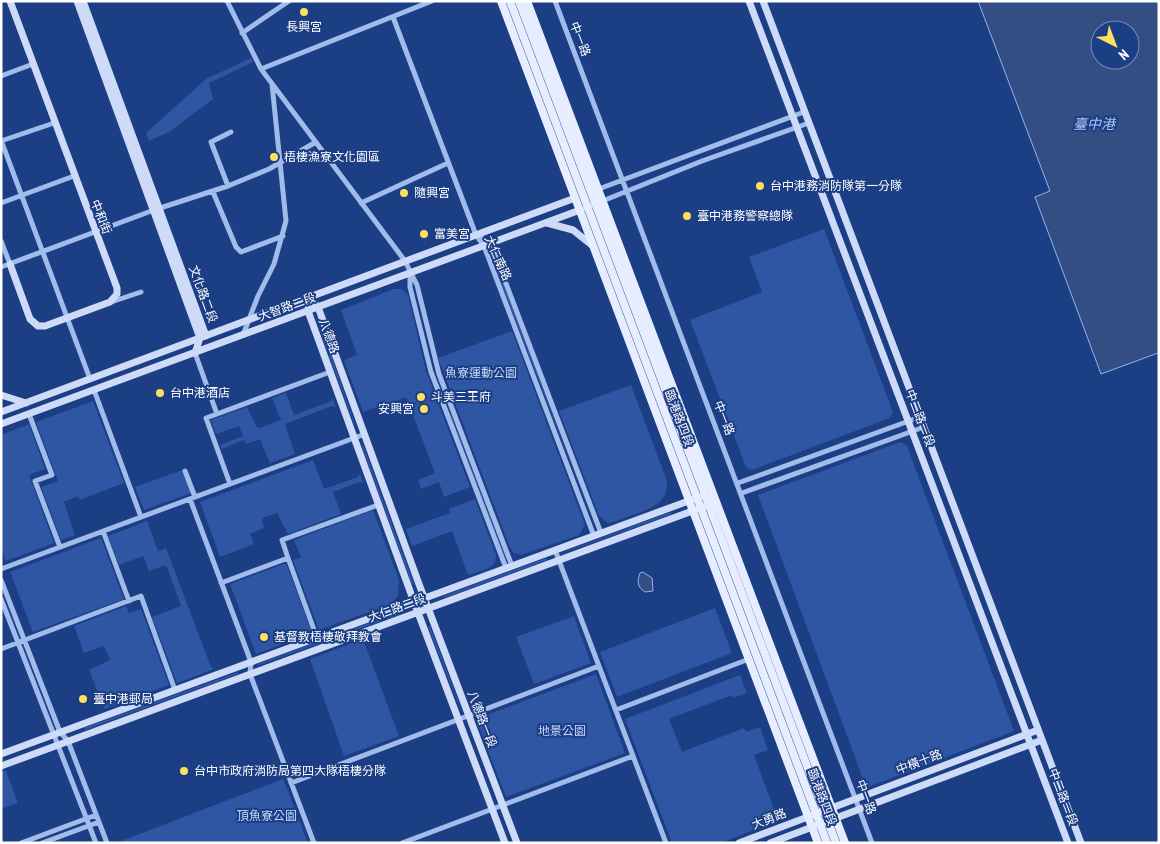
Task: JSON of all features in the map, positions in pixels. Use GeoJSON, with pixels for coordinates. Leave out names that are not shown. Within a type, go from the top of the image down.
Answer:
{"type":"FeatureCollection","features":[{"type":"Feature","properties":{"kind":"main road","name":"臨港路四段"},"geometry":{"type":"LineString","coordinates":[[501,1],[587,194]]}},
{"type":"Feature","properties":{"kind":"main road","name":"臨港路四段"},"geometry":{"type":"LineString","coordinates":[[510,1],[587,194]]}},
{"type":"Feature","properties":{"kind":"main road","name":"臨港路四段"},"geometry":{"type":"LineString","coordinates":[[519,1],[591,206],[820,812],[836,843]]}},
{"type":"Feature","properties":{"kind":"main road","name":"臨港路四段"},"geometry":{"type":"LineString","coordinates":[[528,1],[591,206],[824,822],[827,843]]}},
{"type":"Feature","properties":{"kind":"main road","name":"臨港路四段"},"geometry":{"type":"LineString","coordinates":[[591,206],[593,246],[701,496]]}},
{"type":"Feature","properties":{"kind":"main road","name":"臨港路四段"},"geometry":{"type":"LineString","coordinates":[[705,507],[749,660],[820,812]]}},
{"type":"Feature","properties":{"kind":"main road","name":"臨港路四段"},"geometry":{"type":"LineString","coordinates":[[818,843],[824,822]]}},
{"type":"Feature","properties":{"kind":"main road","name":"臨港路四段"},"geometry":{"type":"LineString","coordinates":[[824,822],[845,843]]}},
{"type":"Feature","properties":{"kind":"street","name":"中和街"},"geometry":{"type":"LineString","coordinates":[[10,1],[117,288],[116,296],[110,302]]}},
{"type":"Feature","properties":{"kind":"street","name":"文化路二段"},"geometry":{"type":"LineString","coordinates":[[77,1],[157,210]]}},
{"type":"Feature","properties":{"kind":"street","name":"文化路二段"},"geometry":{"type":"LineString","coordinates":[[83,1],[203,337],[194,353]]}},
{"type":"Feature","properties":{"kind":"street"},"geometry":{"type":"LineString","coordinates":[[227,1],[261,68],[405,261],[417,285],[438,371],[509,567]]}},
{"type":"Feature","properties":{"kind":"street"},"geometry":{"type":"LineString","coordinates":[[261,68],[432,1]]}},
{"type":"Feature","properties":{"kind":"street","name":"中一路"},"geometry":{"type":"LineString","coordinates":[[555,1],[742,493],[872,843]]}},
{"type":"Feature","properties":{"kind":"street","name":"中二路一段"},"geometry":{"type":"LineString","coordinates":[[749,1],[1068,843]]}},
{"type":"Feature","properties":{"kind":"street","name":"中二路一段"},"geometry":{"type":"LineString","coordinates":[[762,1],[1080,843]]}},
{"type":"Feature","properties":{"kind":"street"},"geometry":{"type":"LineString","coordinates":[[242,33],[288,2]]}},
{"type":"Feature","properties":{"kind":"street"},"geometry":{"type":"LineString","coordinates":[[394,17],[476,235]]}},
{"type":"Feature","properties":{"kind":"street"},"geometry":{"type":"LineString","coordinates":[[1,76],[33,64]]}},
{"type":"Feature","properties":{"kind":"street"},"geometry":{"type":"LineString","coordinates":[[243,335],[247,320],[274,264],[286,221],[272,84]]}},
{"type":"Feature","properties":{"kind":"street"},"geometry":{"type":"LineString","coordinates":[[587,194],[793,118],[804,112]]}},
{"type":"Feature","properties":{"kind":"street"},"geometry":{"type":"LineString","coordinates":[[54,123],[1,141],[90,380]]}},
{"type":"Feature","properties":{"kind":"street"},"geometry":{"type":"LineString","coordinates":[[591,206],[809,123]]}},
{"type":"Feature","properties":{"kind":"street"},"geometry":{"type":"LineString","coordinates":[[228,186],[211,142],[231,132]]}},
{"type":"Feature","properties":{"kind":"street"},"geometry":{"type":"LineString","coordinates":[[1,267],[157,210],[213,192],[281,163],[316,142]]}},
{"type":"Feature","properties":{"kind":"street"},"geometry":{"type":"LineString","coordinates":[[362,204],[393,187],[448,163]]}},
{"type":"Feature","properties":{"kind":"street"},"geometry":{"type":"LineString","coordinates":[[1,203],[74,176]]}},
{"type":"Feature","properties":{"kind":"street"},"geometry":{"type":"LineString","coordinates":[[213,192],[236,247],[241,252],[283,236]]}},
{"type":"Feature","properties":{"kind":"street","name":"大智路二段"},"geometry":{"type":"LineString","coordinates":[[1,412],[587,194]]}},
{"type":"Feature","properties":{"kind":"street","name":"大智路二段"},"geometry":{"type":"LineString","coordinates":[[1,424],[591,206]]}},
{"type":"Feature","properties":{"kind":"street"},"geometry":{"type":"LineString","coordinates":[[547,223],[572,229],[593,246]]}},
{"type":"Feature","properties":{"kind":"street","name":"大仁南路"},"geometry":{"type":"LineString","coordinates":[[476,235],[487,245],[598,534]]}},
{"type":"Feature","properties":{"kind":"street"},"geometry":{"type":"LineString","coordinates":[[1,241],[34,325],[43,327],[141,292]]}},
{"type":"Feature","properties":{"kind":"street","name":"八德路"},"geometry":{"type":"LineString","coordinates":[[309,297],[318,307],[426,604]]}},
{"type":"Feature","properties":{"kind":"street","name":"八德路"},"geometry":{"type":"LineString","coordinates":[[309,297],[308,311],[416,607]]}},
{"type":"Feature","properties":{"kind":"street"},"geometry":{"type":"LineString","coordinates":[[194,353],[217,414]]}},
{"type":"Feature","properties":{"kind":"street"},"geometry":{"type":"LineString","coordinates":[[230,484],[206,418],[330,372]]}},
{"type":"Feature","properties":{"kind":"street"},"geometry":{"type":"LineString","coordinates":[[94,390],[141,517]]}},
{"type":"Feature","properties":{"kind":"street"},"geometry":{"type":"LineString","coordinates":[[1,395],[26,403]]}},
{"type":"Feature","properties":{"kind":"street"},"geometry":{"type":"LineString","coordinates":[[29,414],[52,475],[35,481],[60,547]]}},
{"type":"Feature","properties":{"kind":"street"},"geometry":{"type":"LineString","coordinates":[[738,483],[920,417]]}},
{"type":"Feature","properties":{"kind":"street"},"geometry":{"type":"LineString","coordinates":[[742,493],[924,427]]}},
{"type":"Feature","properties":{"kind":"street"},"geometry":{"type":"LineString","coordinates":[[1,568],[365,434]]}},
{"type":"Feature","properties":{"kind":"street"},"geometry":{"type":"LineString","coordinates":[[185,471],[221,583],[251,662],[250,674],[314,843]]}},
{"type":"Feature","properties":{"kind":"street","name":"大仁路二段"},"geometry":{"type":"LineString","coordinates":[[1,766],[250,674],[426,604],[509,567],[701,496]]}},
{"type":"Feature","properties":{"kind":"street"},"geometry":{"type":"LineString","coordinates":[[317,638],[282,540],[378,504]]}},
{"type":"Feature","properties":{"kind":"street","name":"大仁路二段"},"geometry":{"type":"LineString","coordinates":[[1,754],[317,638],[559,560],[705,507]]}},
{"type":"Feature","properties":{"kind":"street"},"geometry":{"type":"LineString","coordinates":[[103,532],[129,601]]}},
{"type":"Feature","properties":{"kind":"street"},"geometry":{"type":"LineString","coordinates":[[555,550],[666,843]]}},
{"type":"Feature","properties":{"kind":"street"},"geometry":{"type":"LineString","coordinates":[[221,583],[288,558]]}},
{"type":"Feature","properties":{"kind":"street"},"geometry":{"type":"LineString","coordinates":[[1,580],[21,641]]}},
{"type":"Feature","properties":{"kind":"street"},"geometry":{"type":"LineString","coordinates":[[1,649],[141,596],[175,690]]}},
{"type":"Feature","properties":{"kind":"street"},"geometry":{"type":"LineString","coordinates":[[1,599],[21,641],[58,733],[58,745],[96,843]]}},
{"type":"Feature","properties":{"kind":"street","name":"八德路一段"},"geometry":{"type":"LineString","coordinates":[[426,604],[517,843]]}},
{"type":"Feature","properties":{"kind":"street","name":"八德路一段"},"geometry":{"type":"LineString","coordinates":[[416,607],[505,843]]}},
{"type":"Feature","properties":{"kind":"street"},"geometry":{"type":"LineString","coordinates":[[616,710],[749,660]]}},
{"type":"Feature","properties":{"kind":"street"},"geometry":{"type":"LineString","coordinates":[[291,783],[599,666]]}},
{"type":"Feature","properties":{"kind":"street","name":"中橫十路"},"geometry":{"type":"LineString","coordinates":[[820,812],[1038,730]]}},
{"type":"Feature","properties":{"kind":"street"},"geometry":{"type":"LineString","coordinates":[[58,733],[68,741],[107,843]]}},
{"type":"Feature","properties":{"kind":"street","name":"中橫十路"},"geometry":{"type":"LineString","coordinates":[[824,822],[1042,740]]}},
{"type":"Feature","properties":{"kind":"street"},"geometry":{"type":"LineString","coordinates":[[402,843],[633,756]]}},
{"type":"Feature","properties":{"kind":"street"},"geometry":{"type":"LineString","coordinates":[[476,766],[486,762]]}},
{"type":"Feature","properties":{"kind":"street","name":"大勇路"},"geometry":{"type":"LineString","coordinates":[[739,843],[820,812]]}},
{"type":"Feature","properties":{"kind":"street"},"geometry":{"type":"LineString","coordinates":[[21,843],[96,815]]}},
{"type":"Feature","properties":{"kind":"street"},"geometry":{"type":"LineString","coordinates":[[42,843],[99,822]]}},
{"type":"Feature","properties":{"kind":"street","name":"大勇路"},"geometry":{"type":"LineString","coordinates":[[770,843],[824,822]]}},
{"type":"Feature","properties":{"kind":"green space"},"geometry":{"type":"Polygon","coordinates":[[[251,58],[253,62],[209,83],[213,99],[169,132],[149,141],[146,133],[206,79],[251,58]]]}},
{"type":"Feature","properties":{"kind":"green space"},"geometry":{"type":"Polygon","coordinates":[[[824,229],[893,412],[890,418],[752,470],[746,467],[690,320],[762,292],[749,257],[824,229]]]}},
{"type":"Feature","properties":{"kind":"green space"},"geometry":{"type":"Polygon","coordinates":[[[494,259],[594,522],[594,523],[492,260],[494,259]]]}},
{"type":"Feature","properties":{"kind":"green space"},"geometry":{"type":"Polygon","coordinates":[[[394,289],[402,289],[408,295],[426,371],[470,487],[444,497],[439,482],[421,489],[418,480],[435,473],[406,397],[363,412],[344,360],[357,355],[341,310],[394,289]]]}},
{"type":"Feature","properties":{"kind":"green space","name":"魚寮運動公園"},"geometry":{"type":"Polygon","coordinates":[[[512,331],[585,525],[579,535],[521,555],[514,553],[510,548],[438,358],[512,331]]]}},
{"type":"Feature","properties":{"kind":"green space"},"geometry":{"type":"Polygon","coordinates":[[[320,332],[323,332],[356,427],[355,426],[320,332]]]}},
{"type":"Feature","properties":{"kind":"green space"},"geometry":{"type":"Polygon","coordinates":[[[631,385],[666,478],[666,493],[657,504],[644,511],[608,523],[599,516],[559,411],[631,385]]]}},
{"type":"Feature","properties":{"kind":"green space"},"geometry":{"type":"Polygon","coordinates":[[[286,393],[294,415],[331,401],[332,398],[336,408],[332,406],[285,424],[295,454],[270,463],[260,439],[246,444],[244,440],[222,449],[220,445],[243,436],[239,426],[216,434],[211,420],[247,407],[256,426],[259,428],[281,420],[272,398],[286,393]]]}},
{"type":"Feature","properties":{"kind":"green space"},"geometry":{"type":"Polygon","coordinates":[[[93,401],[124,483],[80,500],[78,496],[64,502],[75,535],[61,540],[41,487],[58,481],[36,422],[93,401]]]}},
{"type":"Feature","properties":{"kind":"green space"},"geometry":{"type":"Polygon","coordinates":[[[451,415],[505,556],[504,556],[451,415]]]}},
{"type":"Feature","properties":{"kind":"green space"},"geometry":{"type":"Polygon","coordinates":[[[29,424],[45,469],[29,475],[54,543],[6,561],[1,548],[1,435],[29,424]]]}},
{"type":"Feature","properties":{"kind":"green space"},"geometry":{"type":"Polygon","coordinates":[[[900,442],[907,446],[1014,731],[866,787],[758,495],[900,442]]]}},
{"type":"Feature","properties":{"kind":"green space"},"geometry":{"type":"Polygon","coordinates":[[[363,445],[414,584],[412,585],[362,447],[363,445]]]}},
{"type":"Feature","properties":{"kind":"green space"},"geometry":{"type":"Polygon","coordinates":[[[313,460],[324,489],[358,477],[360,473],[363,483],[360,482],[333,492],[341,514],[288,534],[277,513],[263,518],[264,528],[250,534],[254,544],[220,557],[200,502],[313,460]]]}},
{"type":"Feature","properties":{"kind":"green space"},"geometry":{"type":"Polygon","coordinates":[[[182,470],[191,493],[144,510],[135,487],[182,470]]]}},
{"type":"Feature","properties":{"kind":"green space"},"geometry":{"type":"Polygon","coordinates":[[[475,499],[496,555],[496,560],[491,566],[468,575],[452,531],[412,546],[406,529],[450,513],[449,509],[475,499]]]}},
{"type":"Feature","properties":{"kind":"green space"},"geometry":{"type":"Polygon","coordinates":[[[373,510],[399,580],[398,596],[389,605],[319,630],[293,560],[301,557],[294,540],[373,510]]]}},
{"type":"Feature","properties":{"kind":"green space"},"geometry":{"type":"Polygon","coordinates":[[[671,512],[672,514],[566,552],[567,551],[671,512]]]}},
{"type":"Feature","properties":{"kind":"green space"},"geometry":{"type":"Polygon","coordinates":[[[147,521],[158,551],[166,548],[211,667],[214,669],[177,683],[152,617],[181,606],[167,567],[163,566],[149,571],[143,556],[119,565],[108,536],[147,521]]]}},
{"type":"Feature","properties":{"kind":"green space"},"geometry":{"type":"Polygon","coordinates":[[[101,538],[124,599],[33,632],[10,572],[101,538]]]}},
{"type":"Feature","properties":{"kind":"green space"},"geometry":{"type":"Polygon","coordinates":[[[546,558],[547,560],[444,598],[444,596],[546,558]]]}},
{"type":"Feature","properties":{"kind":"green space"},"geometry":{"type":"Polygon","coordinates":[[[286,563],[312,633],[256,654],[230,584],[286,563]]]}},
{"type":"Feature","properties":{"kind":"green space"},"geometry":{"type":"Polygon","coordinates":[[[126,606],[129,613],[141,609],[169,685],[104,709],[89,670],[110,660],[104,646],[84,653],[74,626],[126,606]]]}},
{"type":"Feature","properties":{"kind":"green space"},"geometry":{"type":"Polygon","coordinates":[[[715,608],[732,653],[617,697],[600,652],[715,608]]]}},
{"type":"Feature","properties":{"kind":"green space"},"geometry":{"type":"Polygon","coordinates":[[[397,613],[398,615],[257,666],[258,664],[397,613]]]}},
{"type":"Feature","properties":{"kind":"green space"},"geometry":{"type":"Polygon","coordinates":[[[574,616],[591,663],[534,684],[516,637],[574,616]]]}},
{"type":"Feature","properties":{"kind":"green space"},"geometry":{"type":"Polygon","coordinates":[[[430,626],[461,709],[461,711],[428,627],[430,626]]]}},
{"type":"Feature","properties":{"kind":"green space"},"geometry":{"type":"Polygon","coordinates":[[[363,639],[399,736],[344,756],[310,659],[363,639]]]}},
{"type":"Feature","properties":{"kind":"green space"},"geometry":{"type":"Polygon","coordinates":[[[238,672],[238,674],[85,730],[84,728],[238,672]]]}},
{"type":"Feature","properties":{"kind":"green space","name":"地景公園"},"geometry":{"type":"Polygon","coordinates":[[[596,674],[625,753],[506,797],[476,719],[596,674]]]}},
{"type":"Feature","properties":{"kind":"green space"},"geometry":{"type":"Polygon","coordinates":[[[740,675],[747,693],[733,698],[732,695],[669,719],[682,752],[744,728],[746,732],[760,727],[768,750],[754,755],[778,820],[721,843],[672,843],[625,719],[740,675]]]}},
{"type":"Feature","properties":{"kind":"green space"},"geometry":{"type":"Polygon","coordinates":[[[6,771],[18,803],[1,809],[1,772],[6,771]]]}},
{"type":"Feature","properties":{"kind":"green space","name":"頂魚寮公園"},"geometry":{"type":"Polygon","coordinates":[[[283,779],[308,843],[116,843],[283,779]]]}},
{"type":"Feature","properties":{"kind":"water","name":"臺中港"},"geometry":{"type":"Polygon","coordinates":[[[978,1],[1159,1],[1159,355],[1158,353],[1101,374],[1035,197],[1050,191],[978,1]]]}},
{"type":"Feature","properties":{"kind":"water"},"geometry":{"type":"Polygon","coordinates":[[[643,572],[652,578],[653,591],[645,592],[639,586],[639,576],[643,572]]]}},
{"type":"Feature","properties":{"kind":"place","name":"長興宮"},"geometry":{"type":"Point","coordinates":[304,12]}},
{"type":"Feature","properties":{"kind":"place","name":"梧棲漁寮文化園區"},"geometry":{"type":"Point","coordinates":[274,157]}},
{"type":"Feature","properties":{"kind":"place","name":"台中港務消防隊第一分隊"},"geometry":{"type":"Point","coordinates":[760,186]}},
{"type":"Feature","properties":{"kind":"place","name":"隨興宮"},"geometry":{"type":"Point","coordinates":[404,193]}},
{"type":"Feature","properties":{"kind":"place","name":"臺中港務警察總隊"},"geometry":{"type":"Point","coordinates":[687,216]}},
{"type":"Feature","properties":{"kind":"place","name":"富美宮"},"geometry":{"type":"Point","coordinates":[424,234]}},
{"type":"Feature","properties":{"kind":"place","name":"台中港酒店"},"geometry":{"type":"Point","coordinates":[160,393]}},
{"type":"Feature","properties":{"kind":"place","name":"斗美三王府"},"geometry":{"type":"Point","coordinates":[421,397]}},
{"type":"Feature","properties":{"kind":"place","name":"安興宮"},"geometry":{"type":"Point","coordinates":[424,409]}},
{"type":"Feature","properties":{"kind":"place","name":"基督教梧棲敬拜教會"},"geometry":{"type":"Point","coordinates":[264,637]}},
{"type":"Feature","properties":{"kind":"place","name":"臺中港郵局"},"geometry":{"type":"Point","coordinates":[83,699]}},
{"type":"Feature","properties":{"kind":"place","name":"台中市政府消防局第四大隊梧棲分隊"},"geometry":{"type":"Point","coordinates":[184,771]}}]}
